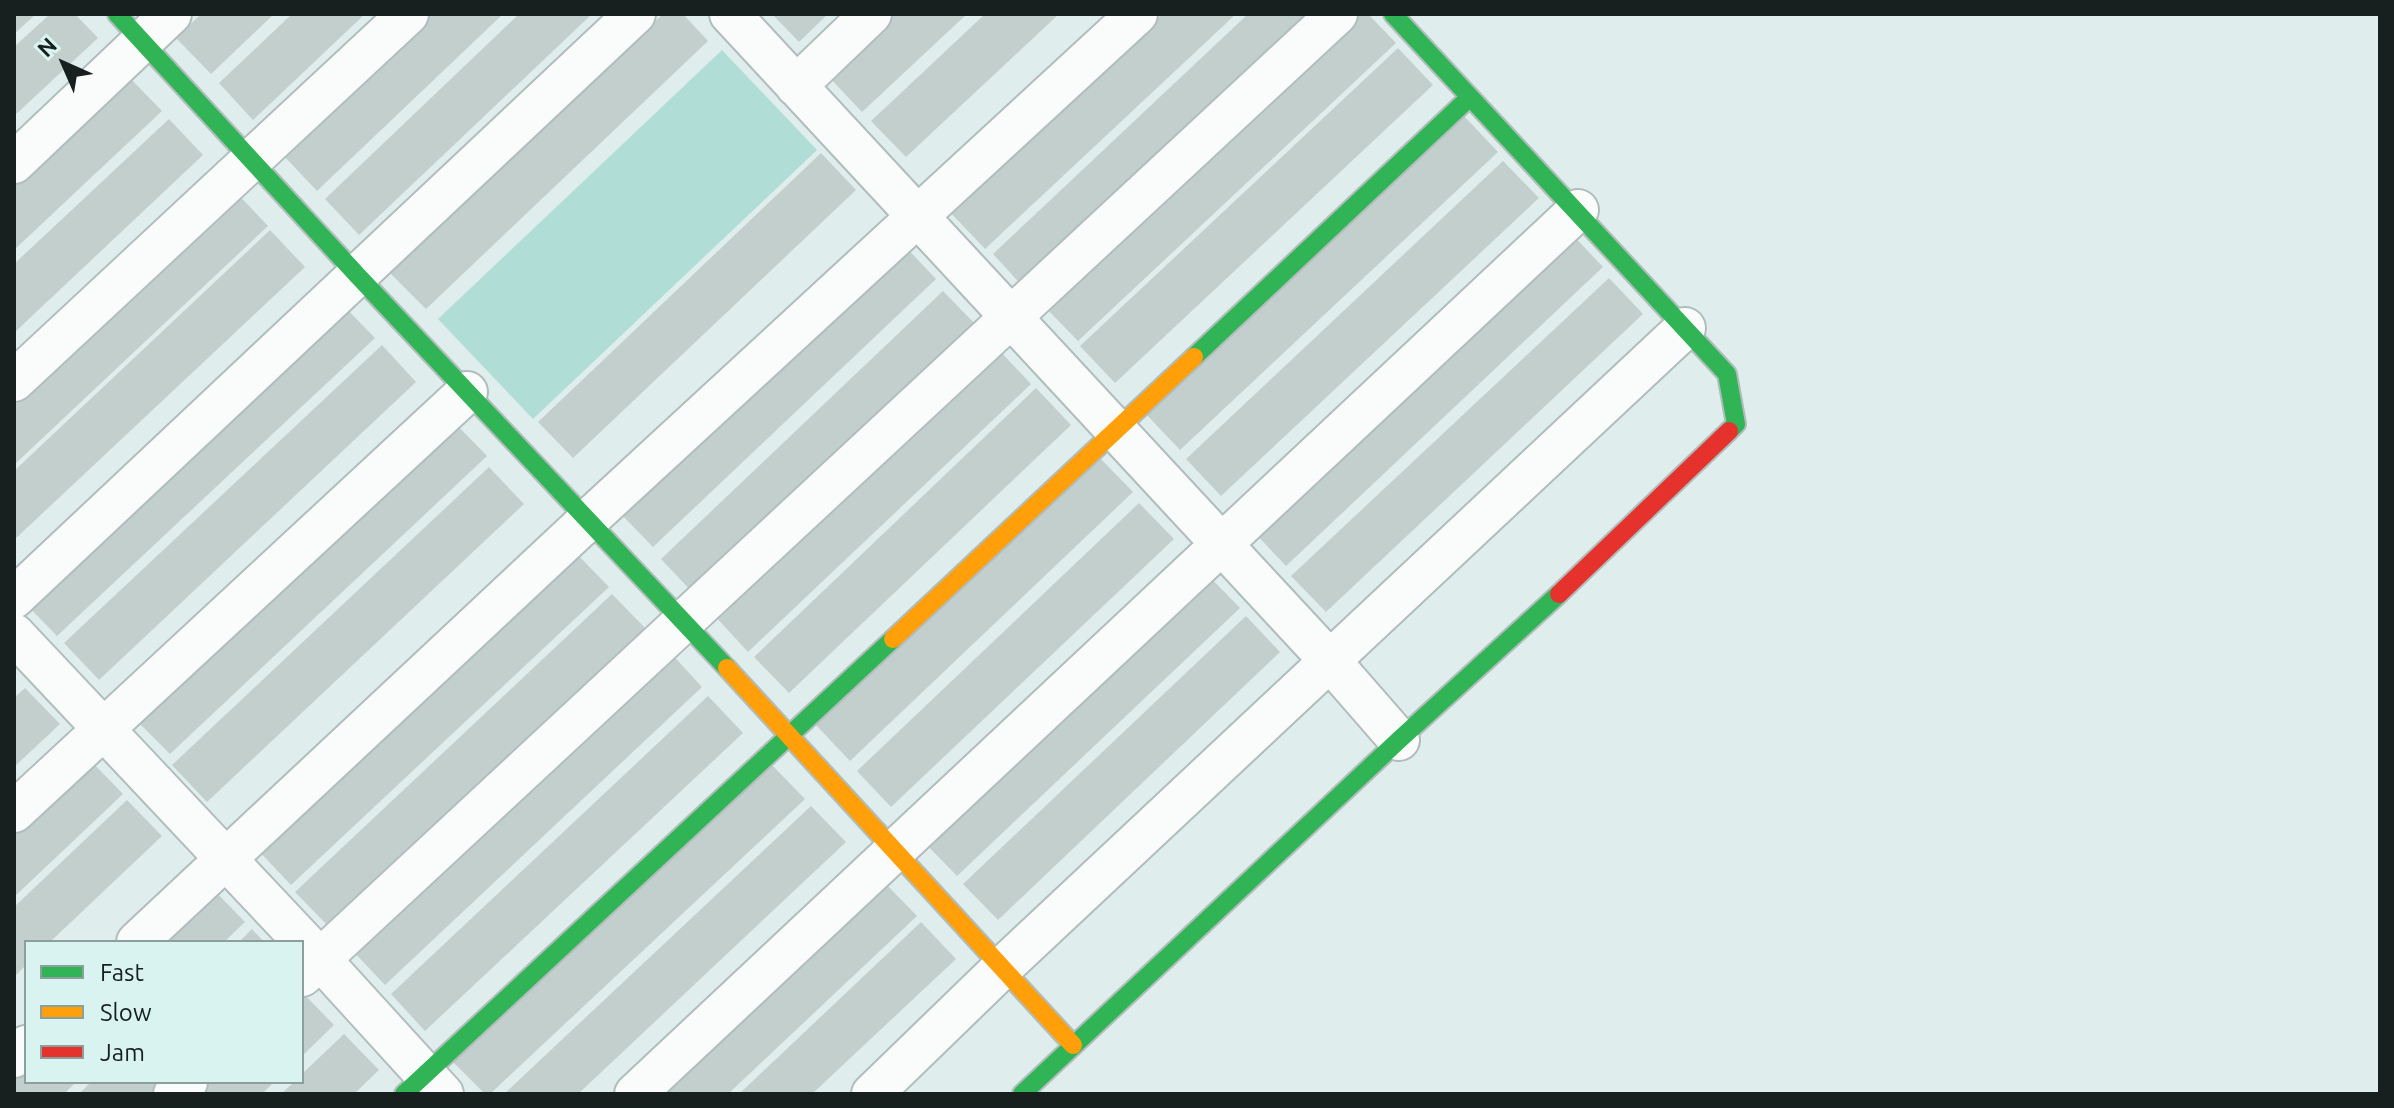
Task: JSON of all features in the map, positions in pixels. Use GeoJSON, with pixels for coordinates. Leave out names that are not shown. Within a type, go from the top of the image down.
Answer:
{"type":"FeatureCollection","features":[{"type":"Feature","properties":{"kind":"street"},"geometry":{"type":"LineString","coordinates":[[14,163],[129,28],[171,14]]}},
{"type":"Feature","properties":{"kind":"street"},"geometry":{"type":"LineString","coordinates":[[14,381],[408,14]]}},
{"type":"Feature","properties":{"kind":"street"},"geometry":{"type":"LineString","coordinates":[[14,598],[635,14]]}},
{"type":"Feature","properties":{"kind":"street"},"geometry":{"type":"LineString","coordinates":[[730,14],[1331,662],[1399,740]]}},
{"type":"Feature","properties":{"kind":"street"},"geometry":{"type":"LineString","coordinates":[[796,86],[871,14]]}},
{"type":"Feature","properties":{"kind":"street"},"geometry":{"type":"LineString","coordinates":[[139,940],[588,520],[1137,14]]}},
{"type":"Feature","properties":{"kind":"street"},"geometry":{"type":"LineString","coordinates":[[1337,14],[311,967],[424,1087],[790,736],[1470,97]]}},
{"type":"Feature","properties":{"kind":"street"},"geometry":{"type":"LineString","coordinates":[[1022,1094],[1399,740],[1620,538],[1736,424],[1727,374],[1393,14]]}},
{"type":"Feature","properties":{"kind":"street"},"geometry":{"type":"LineString","coordinates":[[129,28],[683,620],[1004,966],[1073,1045]]}},
{"type":"Feature","properties":{"kind":"street"},"geometry":{"type":"LineString","coordinates":[[635,1094],[1578,210]]}},
{"type":"Feature","properties":{"kind":"street"},"geometry":{"type":"LineString","coordinates":[[872,1094],[1004,966],[1685,328]]}},
{"type":"Feature","properties":{"kind":"street"},"geometry":{"type":"LineString","coordinates":[[14,812],[467,392]]}},
{"type":"Feature","properties":{"kind":"street"},"geometry":{"type":"LineString","coordinates":[[14,634],[225,860],[289,940]]}},
{"type":"Feature","properties":{"kind":"shaded area"},"geometry":{"type":"Polygon","coordinates":[[[722,50],[817,150],[533,419],[438,319],[722,50]]]}},
{"type":"Feature","properties":{"kind":"building"},"geometry":{"type":"Polygon","coordinates":[[[14,14],[36,14],[14,34],[14,14]]]}},
{"type":"Feature","properties":{"kind":"building"},"geometry":{"type":"Polygon","coordinates":[[[50,14],[75,14],[98,38],[14,116],[14,47],[50,14]]]}},
{"type":"Feature","properties":{"kind":"building"},"geometry":{"type":"Polygon","coordinates":[[[201,14],[274,14],[211,74],[176,38],[201,14]]]}},
{"type":"Feature","properties":{"kind":"building"},"geometry":{"type":"Polygon","coordinates":[[[292,14],[365,14],[253,120],[219,83],[292,14]]]}},
{"type":"Feature","properties":{"kind":"building"},"geometry":{"type":"Polygon","coordinates":[[[429,14],[503,14],[317,191],[282,154],[429,14]]]}},
{"type":"Feature","properties":{"kind":"building"},"geometry":{"type":"Polygon","coordinates":[[[519,14],[592,14],[359,235],[325,199],[519,14]]]}},
{"type":"Feature","properties":{"kind":"building"},"geometry":{"type":"Polygon","coordinates":[[[663,14],[683,14],[708,41],[426,309],[390,273],[663,14]]]}},
{"type":"Feature","properties":{"kind":"building"},"geometry":{"type":"Polygon","coordinates":[[[772,14],[828,14],[799,42],[772,14]]]}},
{"type":"Feature","properties":{"kind":"building"},"geometry":{"type":"Polygon","coordinates":[[[892,14],[967,14],[862,112],[827,75],[892,14]]]}},
{"type":"Feature","properties":{"kind":"building"},"geometry":{"type":"Polygon","coordinates":[[[985,14],[1059,14],[906,157],[871,121],[985,14]]]}},
{"type":"Feature","properties":{"kind":"building"},"geometry":{"type":"Polygon","coordinates":[[[1162,14],[1236,14],[985,249],[950,212],[1162,14]]]}},
{"type":"Feature","properties":{"kind":"building"},"geometry":{"type":"Polygon","coordinates":[[[1248,14],[1322,14],[1027,291],[993,254],[1248,14]]]}},
{"type":"Feature","properties":{"kind":"building"},"geometry":{"type":"Polygon","coordinates":[[[1353,14],[1368,14],[1396,43],[1078,341],[1043,305],[1353,14]]]}},
{"type":"Feature","properties":{"kind":"building"},"geometry":{"type":"Polygon","coordinates":[[[1398,48],[1433,85],[1115,383],[1080,346],[1398,48]]]}},
{"type":"Feature","properties":{"kind":"building"},"geometry":{"type":"Polygon","coordinates":[[[127,75],[162,111],[14,250],[14,181],[127,75]]]}},
{"type":"Feature","properties":{"kind":"building"},"geometry":{"type":"Polygon","coordinates":[[[1463,115],[1498,152],[1180,450],[1145,413],[1463,115]]]}},
{"type":"Feature","properties":{"kind":"building"},"geometry":{"type":"Polygon","coordinates":[[[169,119],[203,155],[14,333],[14,264],[169,119]]]}},
{"type":"Feature","properties":{"kind":"building"},"geometry":{"type":"Polygon","coordinates":[[[821,153],[856,190],[573,458],[538,422],[821,153]]]}},
{"type":"Feature","properties":{"kind":"building"},"geometry":{"type":"Polygon","coordinates":[[[1503,161],[1539,198],[1221,496],[1186,459],[1503,161]]]}},
{"type":"Feature","properties":{"kind":"building"},"geometry":{"type":"Polygon","coordinates":[[[234,190],[268,226],[14,465],[14,396],[234,190]]]}},
{"type":"Feature","properties":{"kind":"building"},"geometry":{"type":"Polygon","coordinates":[[[270,230],[305,267],[14,540],[14,471],[270,230]]]}},
{"type":"Feature","properties":{"kind":"building"},"geometry":{"type":"Polygon","coordinates":[[[1569,231],[1603,267],[1286,566],[1251,529],[1569,231]]]}},
{"type":"Feature","properties":{"kind":"building"},"geometry":{"type":"Polygon","coordinates":[[[901,242],[936,279],[653,547],[618,511],[901,242]]]}},
{"type":"Feature","properties":{"kind":"building"},"geometry":{"type":"Polygon","coordinates":[[[1609,278],[1643,314],[1326,612],[1291,576],[1609,278]]]}},
{"type":"Feature","properties":{"kind":"building"},"geometry":{"type":"Polygon","coordinates":[[[943,291],[978,327],[696,596],[661,559],[943,291]]]}},
{"type":"Feature","properties":{"kind":"building"},"geometry":{"type":"Polygon","coordinates":[[[340,302],[375,338],[57,636],[22,600],[340,302]]]}},
{"type":"Feature","properties":{"kind":"building"},"geometry":{"type":"Polygon","coordinates":[[[382,345],[416,382],[99,680],[64,643],[382,345]]]}},
{"type":"Feature","properties":{"kind":"building"},"geometry":{"type":"Polygon","coordinates":[[[996,347],[1031,384],[748,652],[714,615],[996,347]]]}},
{"type":"Feature","properties":{"kind":"building"},"geometry":{"type":"Polygon","coordinates":[[[1036,388],[1071,425],[789,693],[754,657],[1036,388]]]}},
{"type":"Feature","properties":{"kind":"building"},"geometry":{"type":"Polygon","coordinates":[[[452,420],[487,456],[170,754],[134,718],[452,420]]]}},
{"type":"Feature","properties":{"kind":"building"},"geometry":{"type":"Polygon","coordinates":[[[1098,456],[1133,492],[850,761],[815,724],[1098,456]]]}},
{"type":"Feature","properties":{"kind":"building"},"geometry":{"type":"Polygon","coordinates":[[[489,467],[524,504],[207,802],[172,765],[489,467]]]}},
{"type":"Feature","properties":{"kind":"building"},"geometry":{"type":"Polygon","coordinates":[[[1139,503],[1174,539],[891,807],[857,771],[1139,503]]]}},
{"type":"Feature","properties":{"kind":"building"},"geometry":{"type":"Polygon","coordinates":[[[573,550],[609,587],[291,885],[256,848],[573,550]]]}},
{"type":"Feature","properties":{"kind":"building"},"geometry":{"type":"Polygon","coordinates":[[[1205,572],[1240,608],[957,876],[922,840],[1205,572]]]}},
{"type":"Feature","properties":{"kind":"building"},"geometry":{"type":"Polygon","coordinates":[[[612,594],[647,630],[330,928],[295,892],[612,594]]]}},
{"type":"Feature","properties":{"kind":"building"},"geometry":{"type":"Polygon","coordinates":[[[1246,616],[1280,652],[998,920],[963,884],[1246,616]]]}},
{"type":"Feature","properties":{"kind":"building"},"geometry":{"type":"Polygon","coordinates":[[[668,650],[702,687],[385,985],[350,948],[668,650]]]}},
{"type":"Feature","properties":{"kind":"building"},"geometry":{"type":"Polygon","coordinates":[[[25,688],[60,724],[14,767],[14,698],[25,688]]]}},
{"type":"Feature","properties":{"kind":"building"},"geometry":{"type":"Polygon","coordinates":[[[708,696],[743,733],[425,1031],[391,994],[708,696]]]}},
{"type":"Feature","properties":{"kind":"building"},"geometry":{"type":"Polygon","coordinates":[[[88,758],[123,794],[14,897],[14,828],[88,758]]]}},
{"type":"Feature","properties":{"kind":"building"},"geometry":{"type":"Polygon","coordinates":[[[770,763],[805,799],[490,1094],[485,1094],[452,1061],[770,763]]]}},
{"type":"Feature","properties":{"kind":"building"},"geometry":{"type":"Polygon","coordinates":[[[127,800],[162,836],[52,940],[24,940],[24,967],[14,977],[14,907],[127,800]]]}},
{"type":"Feature","properties":{"kind":"building"},"geometry":{"type":"Polygon","coordinates":[[[811,806],[846,842],[578,1094],[504,1094],[811,806]]]}},
{"type":"Feature","properties":{"kind":"building"},"geometry":{"type":"Polygon","coordinates":[[[882,880],[917,916],[728,1094],[654,1094],[882,880]]]}},
{"type":"Feature","properties":{"kind":"building"},"geometry":{"type":"Polygon","coordinates":[[[210,886],[245,922],[226,940],[153,940],[210,886]]]}},
{"type":"Feature","properties":{"kind":"building"},"geometry":{"type":"Polygon","coordinates":[[[921,922],[956,959],[812,1094],[739,1094],[921,922]]]}},
{"type":"Feature","properties":{"kind":"building"},"geometry":{"type":"Polygon","coordinates":[[[252,929],[262,940],[241,940],[252,929]]]}},
{"type":"Feature","properties":{"kind":"building"},"geometry":{"type":"Polygon","coordinates":[[[304,994],[334,1025],[304,1054],[304,994]]]}},
{"type":"Feature","properties":{"kind":"building"},"geometry":{"type":"Polygon","coordinates":[[[344,1034],[379,1070],[354,1094],[281,1094],[292,1084],[304,1084],[304,1072],[344,1034]]]}},
{"type":"Feature","properties":{"kind":"building"},"geometry":{"type":"Polygon","coordinates":[[[24,1062],[24,1084],[74,1084],[64,1094],[14,1094],[14,1072],[24,1062]]]}},
{"type":"Feature","properties":{"kind":"building"},"geometry":{"type":"Polygon","coordinates":[[[89,1084],[163,1084],[152,1094],[79,1094],[89,1084]]]}},
{"type":"Feature","properties":{"kind":"building"},"geometry":{"type":"Polygon","coordinates":[[[199,1084],[272,1084],[262,1094],[189,1094],[199,1084]]]}},
{"type":"Feature","properties":{"kind":"traffic: fast"},"geometry":{"type":"LineString","coordinates":[[117,14],[358,276],[727,668]]}},
{"type":"Feature","properties":{"kind":"traffic: fast"},"geometry":{"type":"LineString","coordinates":[[1393,14],[1727,374],[1736,424],[1729,431]]}},
{"type":"Feature","properties":{"kind":"traffic: fast"},"geometry":{"type":"LineString","coordinates":[[1194,357],[1470,97]]}},
{"type":"Feature","properties":{"kind":"traffic: fast"},"geometry":{"type":"LineString","coordinates":[[1022,1094],[1559,594]]}},
{"type":"Feature","properties":{"kind":"traffic: fast"},"geometry":{"type":"LineString","coordinates":[[404,1094],[893,639]]}},
{"type":"Feature","properties":{"kind":"traffic: slow"},"geometry":{"type":"LineString","coordinates":[[893,639],[1194,357]]}},
{"type":"Feature","properties":{"kind":"traffic: slow"},"geometry":{"type":"LineString","coordinates":[[727,668],[1073,1045]]}},
{"type":"Feature","properties":{"kind":"traffic: jam"},"geometry":{"type":"LineString","coordinates":[[1559,594],[1729,431]]}}]}
